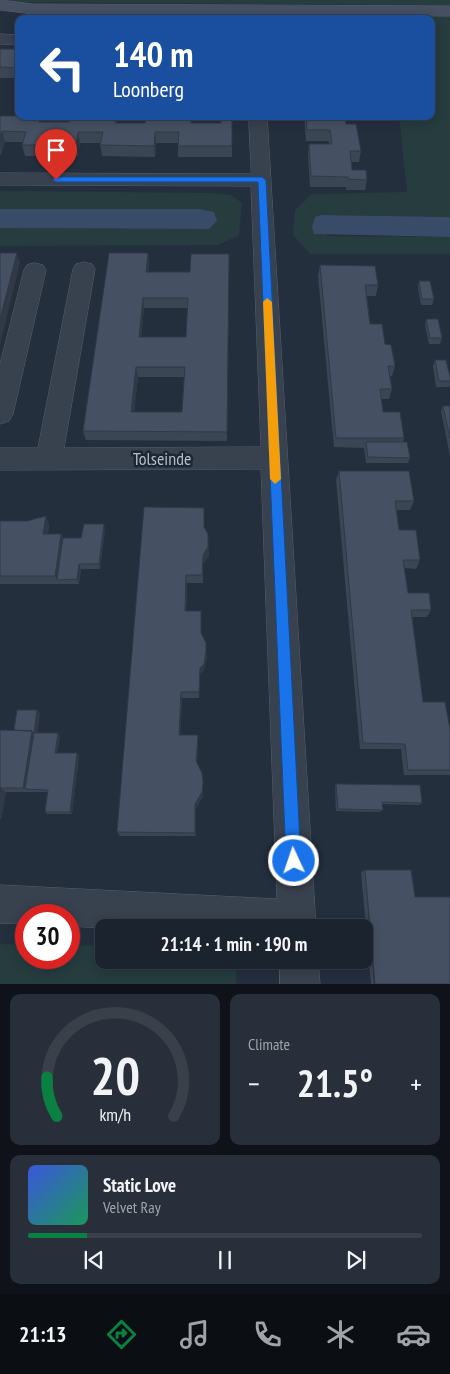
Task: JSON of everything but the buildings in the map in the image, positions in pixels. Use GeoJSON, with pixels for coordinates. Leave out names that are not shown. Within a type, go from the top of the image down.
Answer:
{"type":"FeatureCollection","features":[{"type":"Feature","properties":{"kind":"street"},"geometry":{"type":"LineString","coordinates":[[0,5],[33,9],[450,11]]}},
{"type":"Feature","properties":{"kind":"street"},"geometry":{"type":"LineString","coordinates":[[0,13],[33,9]]}},
{"type":"Feature","properties":{"kind":"street"},"geometry":{"type":"LineString","coordinates":[[0,39],[15,40]]}},
{"type":"Feature","properties":{"kind":"street"},"geometry":{"type":"LineString","coordinates":[[258,120],[296,919]]}},
{"type":"Feature","properties":{"kind":"street"},"geometry":{"type":"LineString","coordinates":[[0,179],[262,180]]}},
{"type":"Feature","properties":{"kind":"street"},"geometry":{"type":"LineString","coordinates":[[49,459],[84,269]]}},
{"type":"Feature","properties":{"kind":"street"},"geometry":{"type":"LineString","coordinates":[[0,414],[35,270]]}},
{"type":"Feature","properties":{"kind":"street","name":"Tolseinde"},"geometry":{"type":"LineString","coordinates":[[0,459],[274,458]]}},
{"type":"Feature","properties":{"kind":"street"},"geometry":{"type":"LineString","coordinates":[[0,904],[234,919]]}},
{"type":"Feature","properties":{"kind":"street"},"geometry":{"type":"LineString","coordinates":[[299,969],[300,984]]}},
{"type":"Feature","properties":{"kind":"green space"},"geometry":{"type":"Polygon","coordinates":[[[0,0],[450,0],[450,217],[321,215],[327,236],[450,237],[450,254],[310,254],[293,235],[295,210],[312,194],[407,192],[399,120],[435,120],[435,15],[379,15],[376,5],[0,2],[0,0]]]}},
{"type":"Feature","properties":{"kind":"green space"},"geometry":{"type":"Polygon","coordinates":[[[0,191],[211,193],[231,195],[242,203],[239,235],[218,245],[0,246],[0,228],[209,229],[217,221],[200,209],[0,209],[0,191]]]}},
{"type":"Feature","properties":{"kind":"green space"},"geometry":{"type":"Polygon","coordinates":[[[0,944],[15,945],[15,969],[80,969],[80,945],[95,946],[95,969],[236,969],[236,984],[0,984],[0,944]]]}},
{"type":"Feature","properties":{"kind":"water"},"geometry":{"type":"Polygon","coordinates":[[[0,209],[200,209],[214,212],[217,221],[209,229],[0,228],[0,209]]]}},
{"type":"Feature","properties":{"kind":"water"},"geometry":{"type":"Polygon","coordinates":[[[321,215],[450,217],[450,237],[314,234],[312,227],[315,217],[321,215]]]}},
{"type":"Feature","properties":{"kind":"slow traffic"},"geometry":{"type":"LineString","coordinates":[[267,302],[275,479]]}},
{"type":"Feature","properties":{"kind":"route"},"geometry":{"type":"LineString","coordinates":[[56,180],[262,180],[294,861]]}}]}
